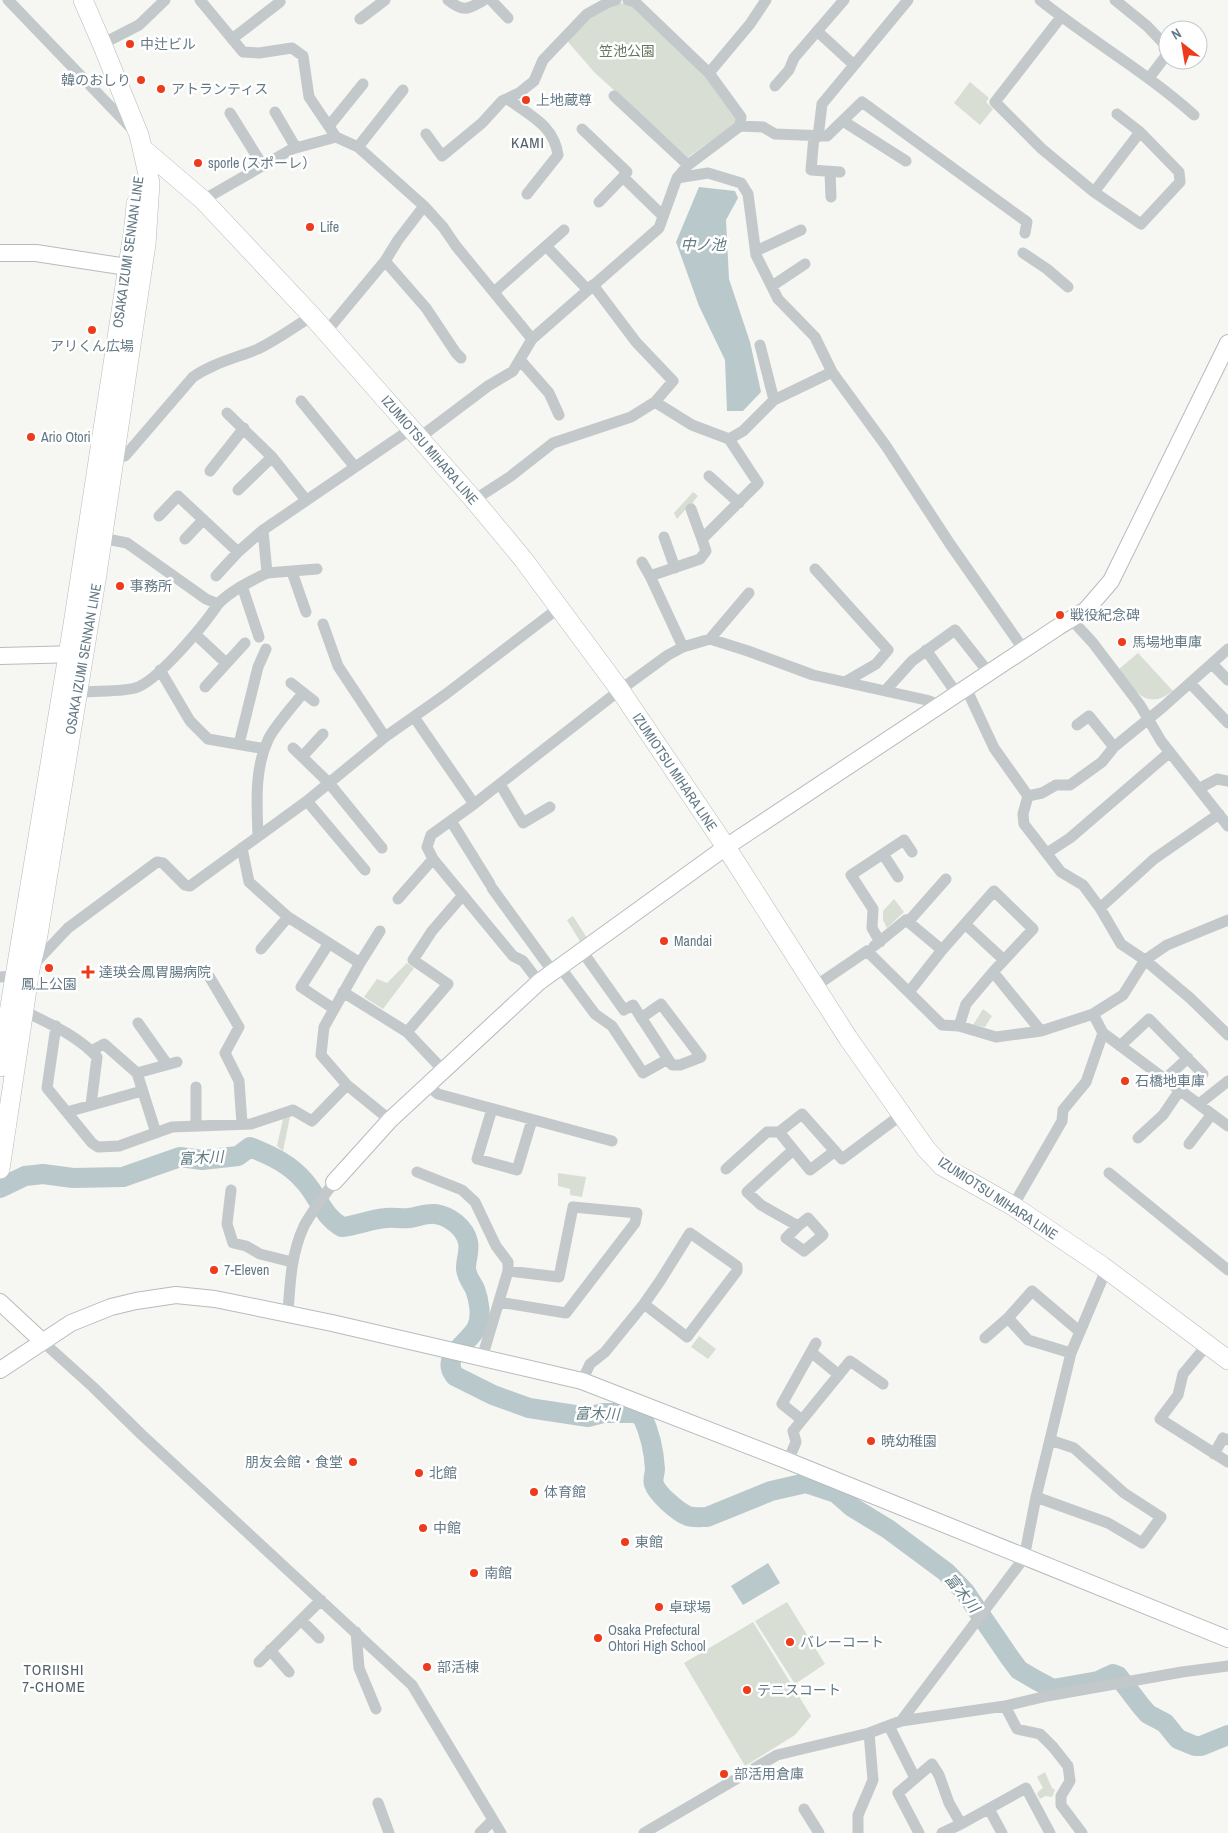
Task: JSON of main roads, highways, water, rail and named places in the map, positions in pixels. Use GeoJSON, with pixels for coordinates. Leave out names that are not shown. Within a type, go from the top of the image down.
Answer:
{"type":"FeatureCollection","features":[{"type":"Feature","properties":{"kind":"main road","name":"OSAKA IZUMI SENNAN LINE"},"geometry":{"type":"LineString","coordinates":[[0,1168],[17,1008],[15,974],[76,654],[102,538],[146,244],[150,183],[141,142],[83,0]]}},
{"type":"Feature","properties":{"kind":"main road","name":"OSAKA IZUMI SENNAN LINE"},"geometry":{"type":"LineString","coordinates":[[15,974],[39,925],[77,692],[76,654],[127,267],[134,227],[141,142]]}},
{"type":"Feature","properties":{"kind":"main road","name":"IZUMIOTSU MIHARA LINE"},"geometry":{"type":"LineString","coordinates":[[141,142],[203,200],[312,316],[474,500],[523,559],[620,690],[726,847],[814,987],[926,1149],[942,1166],[1013,1206],[1106,1270],[1228,1360]]}},
{"type":"Feature","properties":{"kind":"main road","name":"OSAKA IZUMI SENNAN LINE"},"geometry":{"type":"LineString","coordinates":[[0,1067],[17,1008]]}},
{"type":"Feature","properties":{"kind":"water","name":"中ノ池"},"geometry":{"type":"Polygon","coordinates":[[[699,187],[735,191],[738,198],[726,220],[729,279],[750,342],[761,392],[743,411],[727,411],[725,360],[699,306],[676,242],[699,187]]]}},
{"type":"Feature","properties":{"kind":"water"},"geometry":{"type":"Polygon","coordinates":[[[768,1563],[780,1583],[743,1605],[731,1586],[768,1563]]]}},
{"type":"Feature","properties":{"kind":"waterway","name":"富木川"},"geometry":{"type":"LineString","coordinates":[[0,1188],[25,1176],[43,1174],[73,1178],[123,1177],[180,1157],[202,1160],[238,1156],[250,1147],[273,1157],[293,1170],[310,1188],[330,1218],[342,1227],[386,1218],[409,1218],[432,1214],[446,1217],[464,1232],[468,1242],[466,1271],[475,1289],[479,1308],[477,1327],[453,1356],[451,1369],[455,1376],[493,1395],[529,1408],[588,1417],[603,1413],[635,1413],[642,1416],[654,1455],[654,1484],[659,1493],[668,1502],[688,1516],[707,1517],[771,1491],[806,1483],[836,1493],[852,1507],[888,1529],[946,1572],[965,1592],[1019,1670],[1053,1689],[1098,1681],[1113,1674],[1118,1676],[1148,1714],[1165,1723],[1178,1739],[1195,1746],[1201,1746],[1228,1735]]}},
{"type":"Feature","properties":{"kind":"place","name":"中辻ビル"},"geometry":{"type":"Point","coordinates":[130,44]}},
{"type":"Feature","properties":{"kind":"place","name":"韓のおしり"},"geometry":{"type":"Point","coordinates":[141,80]}},
{"type":"Feature","properties":{"kind":"place","name":"アトランティス"},"geometry":{"type":"Point","coordinates":[161,89]}},
{"type":"Feature","properties":{"kind":"place","name":"上地蔵尊"},"geometry":{"type":"Point","coordinates":[526,100]}},
{"type":"Feature","properties":{"kind":"place","name":"sporle (スポーレ）"},"geometry":{"type":"Point","coordinates":[198,163]}},
{"type":"Feature","properties":{"kind":"place","name":"Life"},"geometry":{"type":"Point","coordinates":[310,227]}},
{"type":"Feature","properties":{"kind":"place","name":"アリくん広場"},"geometry":{"type":"Point","coordinates":[92,330]}},
{"type":"Feature","properties":{"kind":"place","name":"Ario Otori"},"geometry":{"type":"Point","coordinates":[31,437]}},
{"type":"Feature","properties":{"kind":"place","name":"事務所"},"geometry":{"type":"Point","coordinates":[120,586]}},
{"type":"Feature","properties":{"kind":"place","name":"戦役紀念碑"},"geometry":{"type":"Point","coordinates":[1060,615]}},
{"type":"Feature","properties":{"kind":"place","name":"馬場地車庫"},"geometry":{"type":"Point","coordinates":[1122,642]}},
{"type":"Feature","properties":{"kind":"place","name":"Mandai"},"geometry":{"type":"Point","coordinates":[664,941]}},
{"type":"Feature","properties":{"kind":"place","name":"鳳上公園"},"geometry":{"type":"Point","coordinates":[49,968]}},
{"type":"Feature","properties":{"kind":"place","name":"達瑛会鳳胃腸病院"},"geometry":{"type":"Point","coordinates":[88,972]}},
{"type":"Feature","properties":{"kind":"place","name":"石橋地車庫"},"geometry":{"type":"Point","coordinates":[1125,1081]}},
{"type":"Feature","properties":{"kind":"place","name":"7-Eleven"},"geometry":{"type":"Point","coordinates":[214,1270]}},
{"type":"Feature","properties":{"kind":"place","name":"暁幼稚園"},"geometry":{"type":"Point","coordinates":[871,1441]}},
{"type":"Feature","properties":{"kind":"place","name":"朋友会館・食堂"},"geometry":{"type":"Point","coordinates":[353,1462]}},
{"type":"Feature","properties":{"kind":"place","name":"北館"},"geometry":{"type":"Point","coordinates":[419,1473]}},
{"type":"Feature","properties":{"kind":"place","name":"体育館"},"geometry":{"type":"Point","coordinates":[534,1492]}},
{"type":"Feature","properties":{"kind":"place","name":"中館"},"geometry":{"type":"Point","coordinates":[423,1528]}},
{"type":"Feature","properties":{"kind":"place","name":"東館"},"geometry":{"type":"Point","coordinates":[625,1542]}},
{"type":"Feature","properties":{"kind":"place","name":"南館"},"geometry":{"type":"Point","coordinates":[474,1573]}},
{"type":"Feature","properties":{"kind":"place","name":"卓球場"},"geometry":{"type":"Point","coordinates":[659,1607]}},
{"type":"Feature","properties":{"kind":"place","name":"Osaka Prefectural Ohtori High School"},"geometry":{"type":"Point","coordinates":[598,1638]}},
{"type":"Feature","properties":{"kind":"place","name":"バレーコート"},"geometry":{"type":"Point","coordinates":[790,1642]}},
{"type":"Feature","properties":{"kind":"place","name":"部活棟"},"geometry":{"type":"Point","coordinates":[427,1667]}},
{"type":"Feature","properties":{"kind":"place","name":"テニスコート"},"geometry":{"type":"Point","coordinates":[747,1690]}},
{"type":"Feature","properties":{"kind":"place","name":"部活用倉庫"},"geometry":{"type":"Point","coordinates":[724,1774]}},
{"type":"Feature","properties":{"kind":"district","name":"KAMI"},"geometry":{"type":"Point","coordinates":[528,143]}},
{"type":"Feature","properties":{"kind":"district","name":"TORIISHI 7-CHOME"},"geometry":{"type":"Point","coordinates":[54,1678]}},
{"type":"Feature","properties":{"kind":"park label","name":"笠池公園"},"geometry":{"type":"Point","coordinates":[627,51]}}]}
